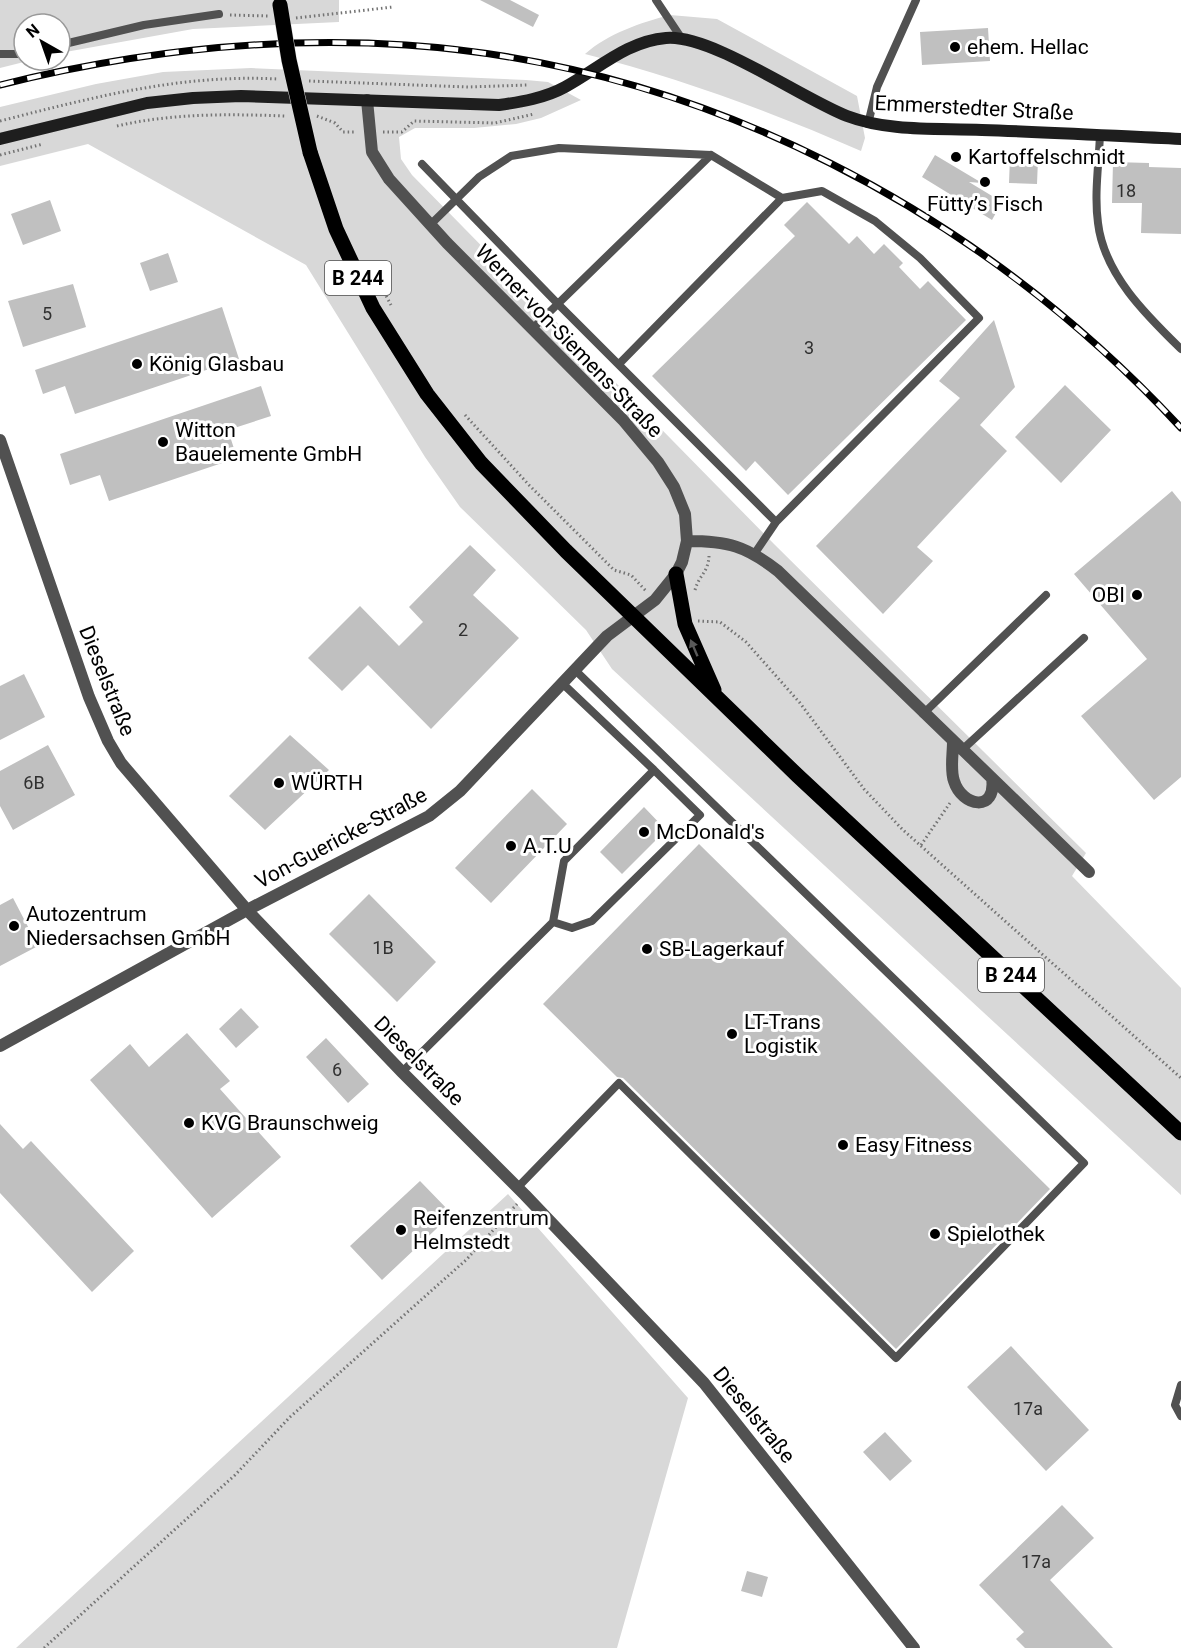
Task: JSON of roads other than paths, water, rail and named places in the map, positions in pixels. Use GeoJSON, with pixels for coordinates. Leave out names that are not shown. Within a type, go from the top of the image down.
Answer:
{"type":"FeatureCollection","features":[{"type":"Feature","properties":{"kind":"main road","name":"B 244"},"geometry":{"type":"LineString","coordinates":[[277,7],[310,152],[336,229],[354,270],[373,308],[427,394],[481,463],[517,502],[719,701],[1181,1133]]}},
{"type":"Feature","properties":{"kind":"main road","name":"Emmerstedter Straße"},"geometry":{"type":"LineString","coordinates":[[0,139],[147,102],[241,96],[500,105],[526,101],[564,88],[604,61],[648,42],[682,39],[719,52],[803,96],[868,124],[1181,139]]}},
{"type":"Feature","properties":{"kind":"main road","name":"B 244"},"geometry":{"type":"LineString","coordinates":[[676,574],[684,621],[692,644],[719,701]]}},
{"type":"Feature","properties":{"kind":"street","name":"Werner-von-Siemens-Straße"},"geometry":{"type":"LineString","coordinates":[[367,99],[372,152],[389,179],[430,225],[623,420],[658,462],[682,506],[687,541]]}},
{"type":"Feature","properties":{"kind":"street","name":"Dieselstraße"},"geometry":{"type":"LineString","coordinates":[[0,440],[89,697],[108,741],[121,763],[247,910],[402,1072],[521,1191],[704,1383],[914,1648]]}},
{"type":"Feature","properties":{"kind":"street","name":"Von-Guericke-Straße"},"geometry":{"type":"LineString","coordinates":[[0,1046],[247,910],[410,828],[436,811],[460,791],[607,636],[655,600],[676,574],[687,541]]}},
{"type":"Feature","properties":{"kind":"street"},"geometry":{"type":"LineString","coordinates":[[687,541],[731,544],[755,554],[778,571],[923,714],[1089,872]]}},
{"type":"Feature","properties":{"kind":"street"},"geometry":{"type":"LineString","coordinates":[[958,746],[953,780],[959,791],[971,802],[982,803],[990,798],[994,789],[992,778]]}},
{"type":"Feature","properties":{"kind":"lane"},"geometry":{"type":"LineString","coordinates":[[656,0],[682,39]]}},
{"type":"Feature","properties":{"kind":"lane"},"geometry":{"type":"LineString","coordinates":[[868,124],[878,87],[916,0]]}},
{"type":"Feature","properties":{"kind":"lane"},"geometry":{"type":"LineString","coordinates":[[72,42],[144,25],[219,14]]}},
{"type":"Feature","properties":{"kind":"lane"},"geometry":{"type":"LineString","coordinates":[[1100,134],[1097,208],[1101,242],[1108,260],[1144,310],[1181,349]]}},
{"type":"Feature","properties":{"kind":"lane"},"geometry":{"type":"LineString","coordinates":[[430,225],[458,201],[479,177],[511,156],[560,148],[711,155],[782,198]]}},
{"type":"Feature","properties":{"kind":"lane"},"geometry":{"type":"LineString","coordinates":[[532,329],[711,155]]}},
{"type":"Feature","properties":{"kind":"lane"},"geometry":{"type":"LineString","coordinates":[[422,164],[776,522]]}},
{"type":"Feature","properties":{"kind":"lane"},"geometry":{"type":"LineString","coordinates":[[619,364],[782,198],[822,191],[875,221],[920,258],[979,318],[776,522],[755,554]]}},
{"type":"Feature","properties":{"kind":"lane"},"geometry":{"type":"LineString","coordinates":[[923,714],[1046,595]]}},
{"type":"Feature","properties":{"kind":"lane"},"geometry":{"type":"LineString","coordinates":[[958,746],[1084,638]]}},
{"type":"Feature","properties":{"kind":"lane"},"geometry":{"type":"LineString","coordinates":[[521,1191],[619,1083],[896,1358],[1084,1163],[575,670]]}},
{"type":"Feature","properties":{"kind":"lane"},"geometry":{"type":"LineString","coordinates":[[553,922],[572,928],[592,921],[700,816],[562,683]]}},
{"type":"Feature","properties":{"kind":"lane"},"geometry":{"type":"LineString","coordinates":[[402,1072],[553,922],[564,861],[654,770]]}},
{"type":"Feature","properties":{"kind":"lane"},"geometry":{"type":"LineString","coordinates":[[1181,1385],[1175,1405],[1181,1416]]}},
{"type":"Feature","properties":{"kind":"railway"},"geometry":{"type":"LineString","coordinates":[[0,85],[50,73],[151,55],[252,45],[303,43],[406,45],[516,58],[624,83],[729,118],[830,163],[926,217],[1017,280],[1102,350],[1181,428]]}},
{"type":"Feature","properties":{"kind":"place","name":"ehem. Hellac"},"geometry":{"type":"Point","coordinates":[955,47]}},
{"type":"Feature","properties":{"kind":"place","name":"Kartoffelschmidt"},"geometry":{"type":"Point","coordinates":[956,157]}},
{"type":"Feature","properties":{"kind":"place","name":"Fütty’s Fisch"},"geometry":{"type":"Point","coordinates":[985,182]}},
{"type":"Feature","properties":{"kind":"place","name":"König Glasbau"},"geometry":{"type":"Point","coordinates":[137,364]}},
{"type":"Feature","properties":{"kind":"place","name":"Witton Bauelemente GmbH"},"geometry":{"type":"Point","coordinates":[163,442]}},
{"type":"Feature","properties":{"kind":"place","name":"OBI"},"geometry":{"type":"Point","coordinates":[1137,595]}},
{"type":"Feature","properties":{"kind":"place","name":"WÜRTH"},"geometry":{"type":"Point","coordinates":[279,783]}},
{"type":"Feature","properties":{"kind":"place","name":"McDonald's"},"geometry":{"type":"Point","coordinates":[644,832]}},
{"type":"Feature","properties":{"kind":"place","name":"A.T.U"},"geometry":{"type":"Point","coordinates":[511,846]}},
{"type":"Feature","properties":{"kind":"place","name":"Autozentrum Niedersachsen GmbH"},"geometry":{"type":"Point","coordinates":[14,926]}},
{"type":"Feature","properties":{"kind":"place","name":"SB-Lagerkauf"},"geometry":{"type":"Point","coordinates":[647,949]}},
{"type":"Feature","properties":{"kind":"place","name":"LT-Trans Logistik"},"geometry":{"type":"Point","coordinates":[732,1034]}},
{"type":"Feature","properties":{"kind":"place","name":"KVG Braunschweig"},"geometry":{"type":"Point","coordinates":[189,1123]}},
{"type":"Feature","properties":{"kind":"place","name":"Easy Fitness"},"geometry":{"type":"Point","coordinates":[843,1145]}},
{"type":"Feature","properties":{"kind":"place","name":"Reifenzentrum Helmstedt"},"geometry":{"type":"Point","coordinates":[401,1230]}},
{"type":"Feature","properties":{"kind":"place","name":"Spielothek"},"geometry":{"type":"Point","coordinates":[935,1234]}}]}
